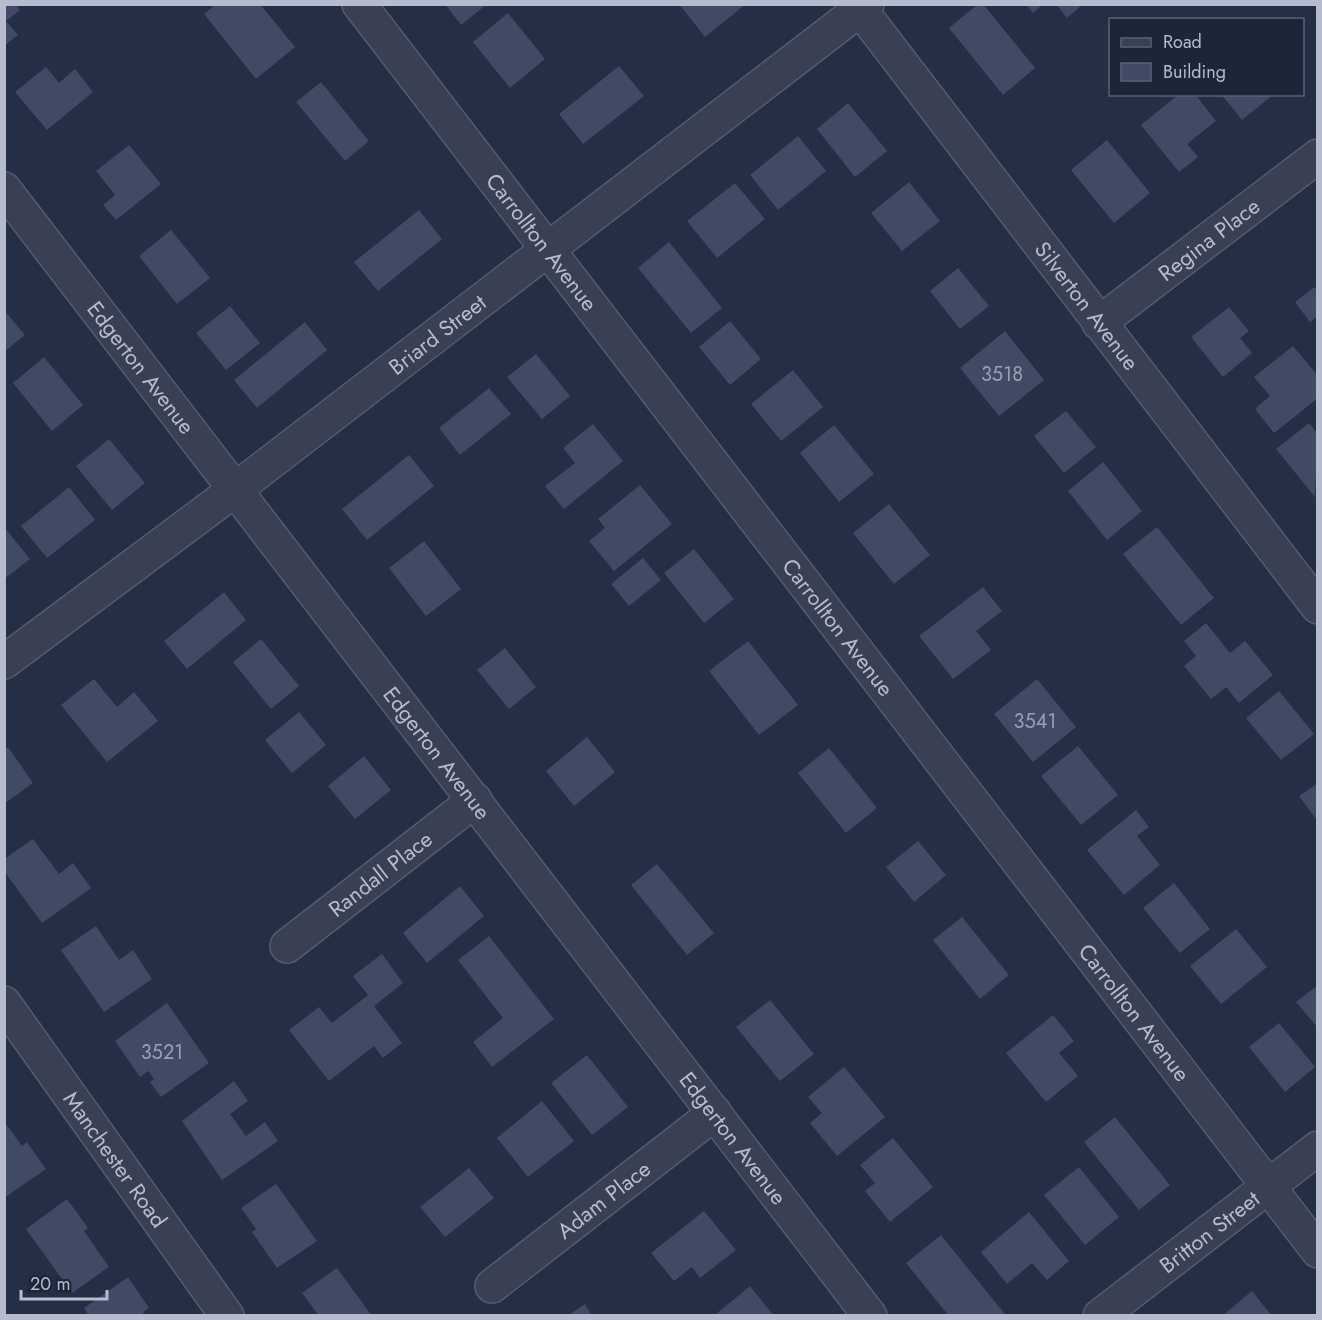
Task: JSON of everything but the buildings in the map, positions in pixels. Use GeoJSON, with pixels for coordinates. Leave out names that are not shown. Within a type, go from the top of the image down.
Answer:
{"type":"FeatureCollection","features":[{"type":"Feature","properties":{"kind":"street","name":"Carrollton Avenue"},"geometry":{"type":"LineString","coordinates":[[359,4],[1317,1251]]}},
{"type":"Feature","properties":{"kind":"street","name":"Briard Street"},"geometry":{"type":"LineString","coordinates":[[4,662],[236,489],[861,6]]}},
{"type":"Feature","properties":{"kind":"street","name":"Silverton Avenue"},"geometry":{"type":"LineString","coordinates":[[861,6],[1317,607]]}},
{"type":"Feature","properties":{"kind":"street","name":"Regina Place"},"geometry":{"type":"LineString","coordinates":[[1099,322],[1317,156]]}},
{"type":"Feature","properties":{"kind":"street","name":"Edgerton Avenue"},"geometry":{"type":"LineString","coordinates":[[4,189],[870,1316]]}},
{"type":"Feature","properties":{"kind":"street","name":"Randall Place"},"geometry":{"type":"LineString","coordinates":[[287,946],[475,801]]}},
{"type":"Feature","properties":{"kind":"street","name":"Manchester Road"},"geometry":{"type":"LineString","coordinates":[[4,1003],[227,1316]]}},
{"type":"Feature","properties":{"kind":"street","name":"Adam Place"},"geometry":{"type":"LineString","coordinates":[[492,1286],[715,1113]]}},
{"type":"Feature","properties":{"kind":"street","name":"Britton Street"},"geometry":{"type":"LineString","coordinates":[[1100,1316],[1317,1148]]}}]}
